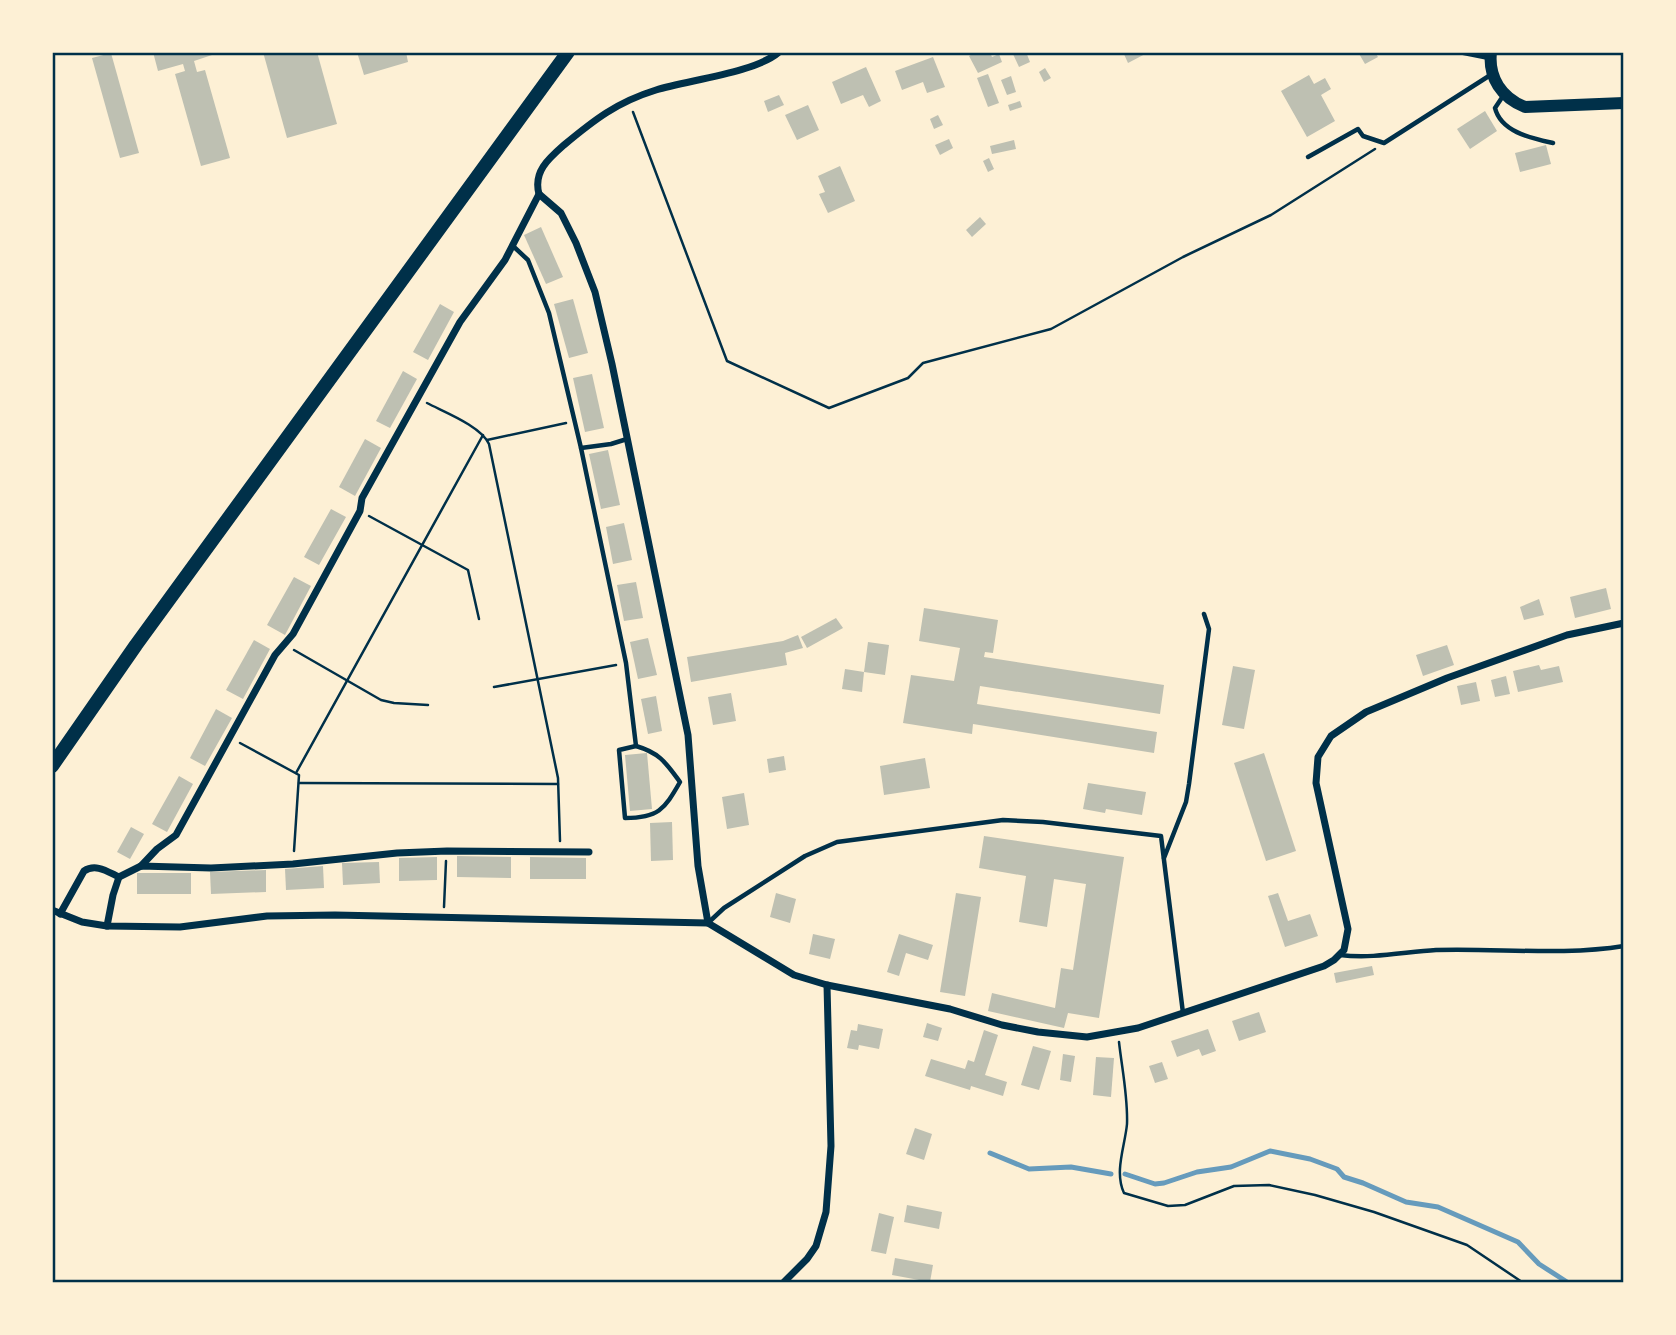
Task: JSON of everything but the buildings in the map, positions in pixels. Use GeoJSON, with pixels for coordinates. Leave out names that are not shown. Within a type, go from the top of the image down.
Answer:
{"type":"FeatureCollection","features":[{"type":"Feature","properties":{"kind":"main road"},"geometry":{"type":"LineString","coordinates":[[52,766],[113,677],[568,52]]}},
{"type":"Feature","properties":{"kind":"street"},"geometry":{"type":"LineString","coordinates":[[708,923],[698,866],[688,735],[628,439],[594,292],[576,243],[561,213],[539,194],[537,184],[541,169],[550,157],[600,115],[628,99],[711,78],[771,59],[779,52]]}},
{"type":"Feature","properties":{"kind":"street"},"geometry":{"type":"LineString","coordinates":[[1490,55],[1492,74],[1504,96],[1525,107],[1623,103]]}},
{"type":"Feature","properties":{"kind":"street"},"geometry":{"type":"LineString","coordinates":[[107,926],[119,877],[141,866],[157,849],[176,835],[275,655],[293,634],[360,511],[362,498],[460,322],[505,260],[539,194]]}},
{"type":"Feature","properties":{"kind":"street"},"geometry":{"type":"LineString","coordinates":[[119,877],[90,867],[84,871],[56,912],[82,922],[107,926],[180,927],[267,916],[708,923],[794,975],[827,985],[950,1009],[1002,1025],[1038,1032],[1087,1037],[1118,1032],[1183,1014],[1304,974],[1324,966],[1340,955],[1346,943],[1348,929],[1316,783],[1318,757],[1331,736],[1366,712],[1447,678],[1567,635],[1623,623]]}},
{"type":"Feature","properties":{"kind":"street"},"geometry":{"type":"LineString","coordinates":[[141,866],[211,868],[293,864],[397,853],[447,851],[589,852]]}},
{"type":"Feature","properties":{"kind":"street"},"geometry":{"type":"LineString","coordinates":[[784,1283],[807,1259],[816,1245],[826,1212],[831,1146],[827,985]]}},
{"type":"Feature","properties":{"kind":"lane"},"geometry":{"type":"LineString","coordinates":[[1460,52],[1490,55]]}},
{"type":"Feature","properties":{"kind":"lane"},"geometry":{"type":"LineString","coordinates":[[1308,157],[1358,129],[1363,136],[1384,143],[1492,74]]}},
{"type":"Feature","properties":{"kind":"lane"},"geometry":{"type":"LineString","coordinates":[[1504,96],[1495,108],[1497,117],[1518,133],[1553,143]]}},
{"type":"Feature","properties":{"kind":"lane"},"geometry":{"type":"LineString","coordinates":[[512,245],[528,260],[543,295],[582,448],[626,663],[636,746]]}},
{"type":"Feature","properties":{"kind":"lane"},"geometry":{"type":"LineString","coordinates":[[582,448],[628,439]]}},
{"type":"Feature","properties":{"kind":"lane"},"geometry":{"type":"LineString","coordinates":[[1164,859],[1186,802],[1209,629],[1204,614]]}},
{"type":"Feature","properties":{"kind":"lane"},"geometry":{"type":"LineString","coordinates":[[636,746],[652,751],[680,782],[670,800],[658,813],[646,818],[625,818],[619,751],[636,746]]}},
{"type":"Feature","properties":{"kind":"lane"},"geometry":{"type":"LineString","coordinates":[[680,782],[693,781]]}},
{"type":"Feature","properties":{"kind":"lane"},"geometry":{"type":"LineString","coordinates":[[708,923],[724,908],[822,847],[837,842],[1003,820],[1161,836],[1183,1014]]}},
{"type":"Feature","properties":{"kind":"lane"},"geometry":{"type":"LineString","coordinates":[[1340,955],[1357,957],[1436,950],[1573,951],[1623,946]]}},
{"type":"Feature","properties":{"kind":"path"},"geometry":{"type":"LineString","coordinates":[[628,99],[727,361],[829,408],[908,378],[923,363],[1051,329],[1183,257],[1271,215],[1384,143]]}},
{"type":"Feature","properties":{"kind":"path"},"geometry":{"type":"LineString","coordinates":[[417,398],[484,435],[487,440],[559,784],[560,852]]}},
{"type":"Feature","properties":{"kind":"path"},"geometry":{"type":"LineString","coordinates":[[487,440],[574,421]]}},
{"type":"Feature","properties":{"kind":"path"},"geometry":{"type":"LineString","coordinates":[[296,773],[484,435]]}},
{"type":"Feature","properties":{"kind":"path"},"geometry":{"type":"LineString","coordinates":[[360,511],[468,570],[479,619]]}},
{"type":"Feature","properties":{"kind":"path"},"geometry":{"type":"LineString","coordinates":[[285,645],[382,700],[428,705]]}},
{"type":"Feature","properties":{"kind":"path"},"geometry":{"type":"LineString","coordinates":[[494,687],[626,663]]}},
{"type":"Feature","properties":{"kind":"path"},"geometry":{"type":"LineString","coordinates":[[231,738],[299,775],[293,864]]}},
{"type":"Feature","properties":{"kind":"path"},"geometry":{"type":"LineString","coordinates":[[299,783],[386,781],[559,784]]}},
{"type":"Feature","properties":{"kind":"path"},"geometry":{"type":"LineString","coordinates":[[443,917],[447,851]]}},
{"type":"Feature","properties":{"kind":"path"},"geometry":{"type":"LineString","coordinates":[[1118,1032],[1127,1122],[1120,1184],[1124,1193],[1168,1206],[1185,1205],[1234,1186],[1269,1185],[1315,1195],[1374,1212],[1467,1245],[1522,1282]]}},
{"type":"Feature","properties":{"kind":"waterway"},"geometry":{"type":"LineString","coordinates":[[1125,1174],[1155,1184],[1197,1172],[1231,1167],[1270,1151],[1310,1159],[1337,1169],[1344,1177],[1406,1202],[1438,1207],[1518,1242],[1539,1264],[1567,1282]]}},
{"type":"Feature","properties":{"kind":"waterway"},"geometry":{"type":"LineString","coordinates":[[990,1153],[1029,1169],[1071,1167],[1111,1174]]}}]}
